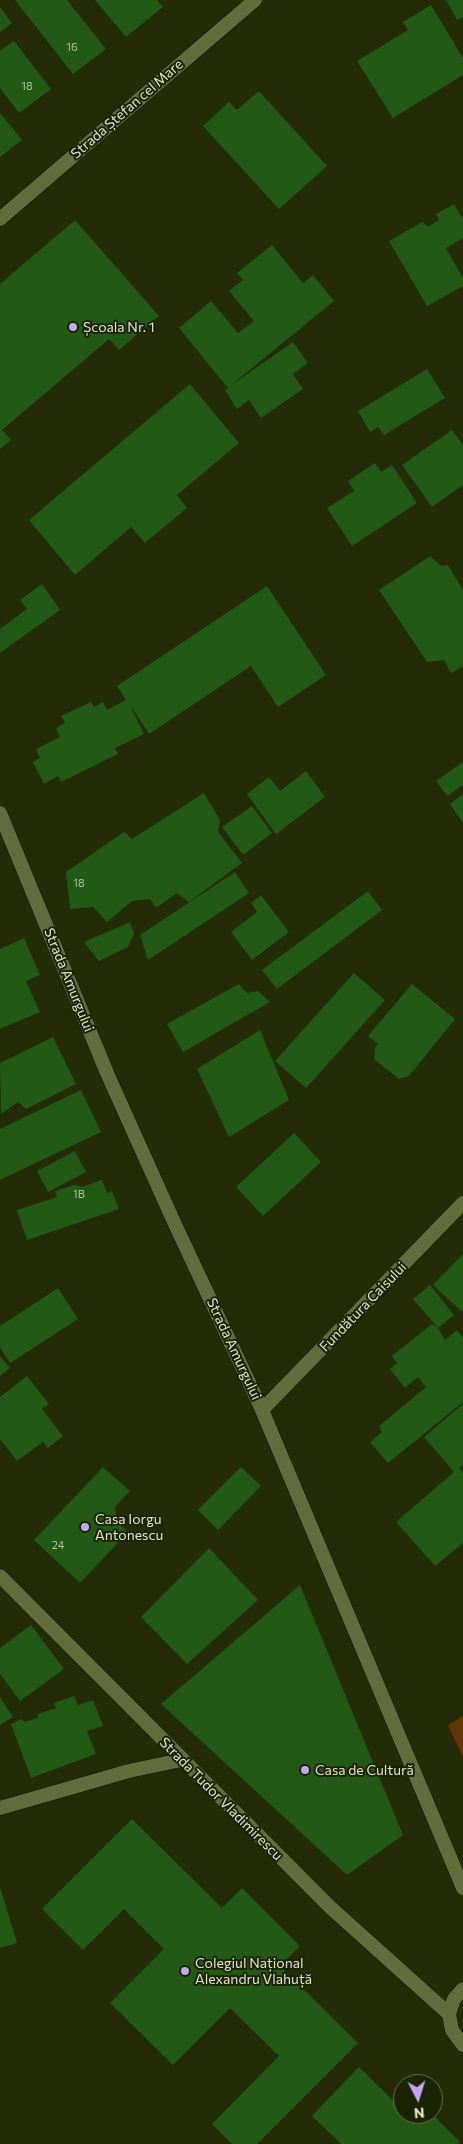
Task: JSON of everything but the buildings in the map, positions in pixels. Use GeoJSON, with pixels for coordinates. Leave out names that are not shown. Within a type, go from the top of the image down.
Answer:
{"type":"FeatureCollection","features":[{"type":"Feature","properties":{"kind":"street","name":"Strada Ștefan cel Mare"},"geometry":{"type":"LineString","coordinates":[[0,219],[255,0]]}},
{"type":"Feature","properties":{"kind":"street","name":"Strada Amurgului"},"geometry":{"type":"LineString","coordinates":[[0,813],[111,1081],[173,1220],[262,1410],[463,1888]]}},
{"type":"Feature","properties":{"kind":"street","name":"Fundătura Caisului"},"geometry":{"type":"LineString","coordinates":[[262,1410],[463,1203]]}},
{"type":"Feature","properties":{"kind":"street","name":"Strada Tudor Vladimirescu"},"geometry":{"type":"LineString","coordinates":[[0,1576],[181,1760],[330,1907],[449,2014],[452,2030],[463,2045]]}},
{"type":"Feature","properties":{"kind":"street"},"geometry":{"type":"LineString","coordinates":[[0,1808],[129,1771],[181,1760]]}},
{"type":"Feature","properties":{"kind":"street"},"geometry":{"type":"LineString","coordinates":[[449,2014],[454,1999],[463,1989]]}},
{"type":"Feature","properties":{"kind":"shaded area"},"geometry":{"type":"Polygon","coordinates":[[[463,1716],[463,1757],[448,1725],[463,1716]]]}},
{"type":"Feature","properties":{"kind":"place","name":"Școala Nr. 1"},"geometry":{"type":"Point","coordinates":[73,327]}},
{"type":"Feature","properties":{"kind":"place","name":"Casa Iorgu Antonescu"},"geometry":{"type":"Point","coordinates":[85,1527]}},
{"type":"Feature","properties":{"kind":"place","name":"Casa de Cultură"},"geometry":{"type":"Point","coordinates":[305,1770]}},
{"type":"Feature","properties":{"kind":"place","name":"Colegiul Național Alexandru Vlahuță"},"geometry":{"type":"Point","coordinates":[185,1971]}}]}
